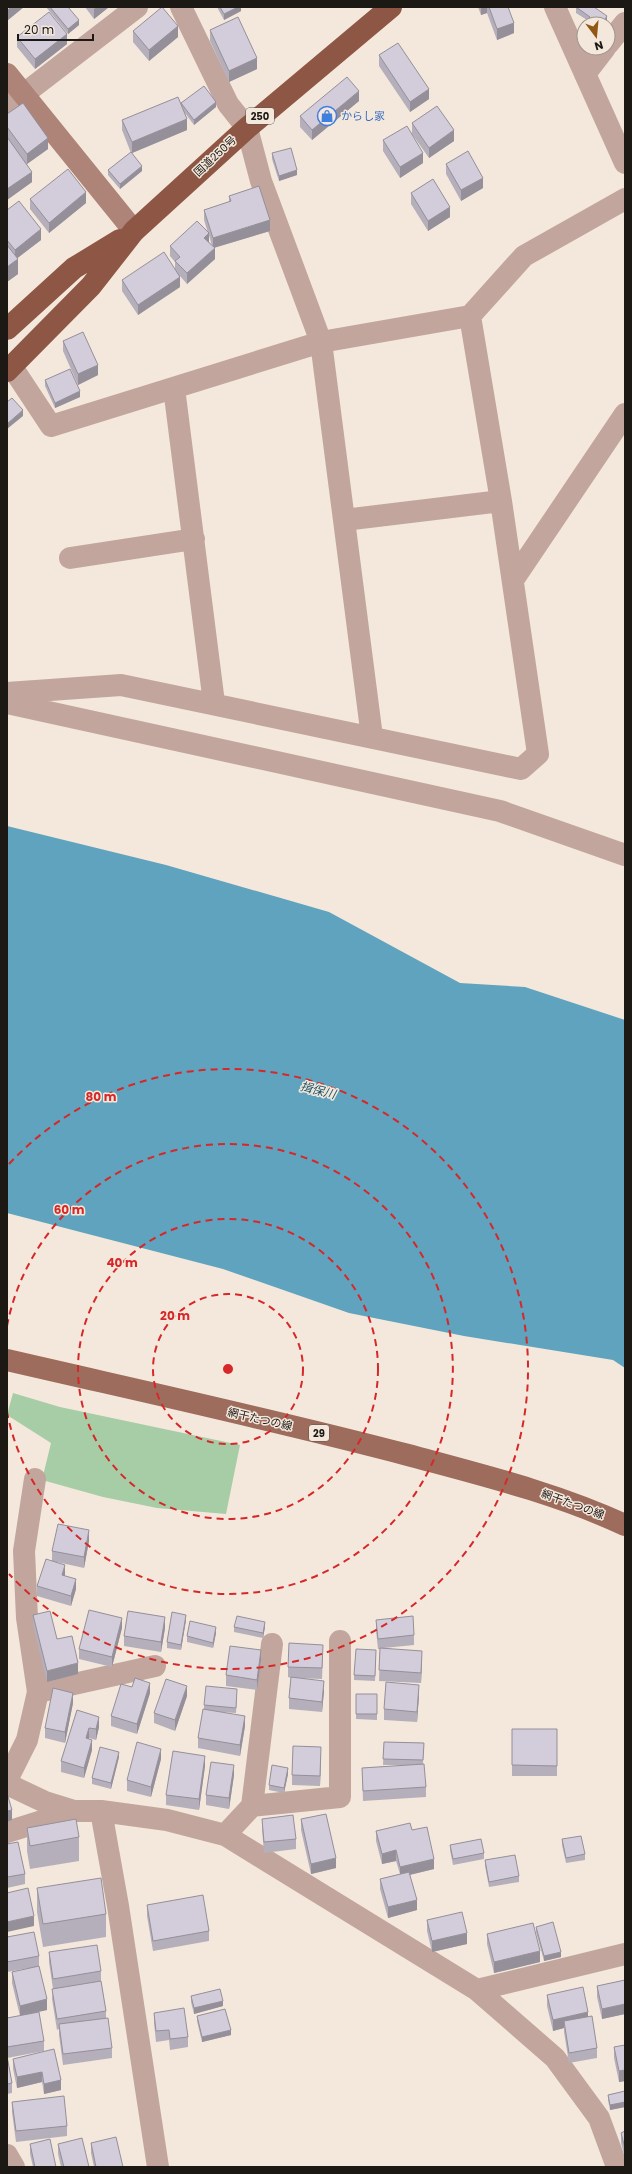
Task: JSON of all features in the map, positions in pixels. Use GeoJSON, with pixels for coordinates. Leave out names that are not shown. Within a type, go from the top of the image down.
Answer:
{"type":"FeatureCollection","features":[{"type":"Feature","properties":{"kind":"highway","name":"国道250号"},"geometry":{"type":"LineString","coordinates":[[9,369],[90,286],[134,231],[247,128],[391,7]]}},
{"type":"Feature","properties":{"kind":"highway","name":"国道250号"},"geometry":{"type":"LineString","coordinates":[[7,329],[74,268],[134,231]]}},
{"type":"Feature","properties":{"kind":"main road","name":"網干たつの線"},"geometry":{"type":"LineString","coordinates":[[7,1360],[364,1444],[507,1481],[590,1509],[625,1525]]}},
{"type":"Feature","properties":{"kind":"street"},"geometry":{"type":"LineString","coordinates":[[15,101],[137,7]]}},
{"type":"Feature","properties":{"kind":"street"},"geometry":{"type":"LineString","coordinates":[[181,7],[228,104],[247,128],[261,181],[321,342],[372,737]]}},
{"type":"Feature","properties":{"kind":"street"},"geometry":{"type":"LineString","coordinates":[[555,7],[625,163]]}},
{"type":"Feature","properties":{"kind":"street"},"geometry":{"type":"LineString","coordinates":[[616,34],[625,23]]}},
{"type":"Feature","properties":{"kind":"street"},"geometry":{"type":"LineString","coordinates":[[585,74],[599,56]]}},
{"type":"Feature","properties":{"kind":"street"},"geometry":{"type":"LineString","coordinates":[[7,74],[15,101],[134,231]]}},
{"type":"Feature","properties":{"kind":"street"},"geometry":{"type":"LineString","coordinates":[[9,369],[51,426],[321,342],[470,316],[524,256],[625,199]]}},
{"type":"Feature","properties":{"kind":"street"},"geometry":{"type":"LineString","coordinates":[[7,693],[121,685],[521,769],[538,754],[501,501],[470,316]]}},
{"type":"Feature","properties":{"kind":"street"},"geometry":{"type":"LineString","coordinates":[[174,388],[214,704]]}},
{"type":"Feature","properties":{"kind":"street"},"geometry":{"type":"LineString","coordinates":[[512,580],[625,414]]}},
{"type":"Feature","properties":{"kind":"street"},"geometry":{"type":"LineString","coordinates":[[344,520],[501,501]]}},
{"type":"Feature","properties":{"kind":"street"},"geometry":{"type":"LineString","coordinates":[[70,558],[194,539]]}},
{"type":"Feature","properties":{"kind":"street"},"geometry":{"type":"LineString","coordinates":[[7,703],[500,811],[625,855]]}},
{"type":"Feature","properties":{"kind":"street"},"geometry":{"type":"LineString","coordinates":[[7,1780],[27,1740],[38,1692],[27,1618],[24,1551],[35,1479]]}},
{"type":"Feature","properties":{"kind":"street"},"geometry":{"type":"LineString","coordinates":[[252,1806],[340,1797],[340,1641]]}},
{"type":"Feature","properties":{"kind":"street"},"geometry":{"type":"LineString","coordinates":[[225,1835],[252,1806],[272,1644]]}},
{"type":"Feature","properties":{"kind":"street"},"geometry":{"type":"LineString","coordinates":[[38,1692],[155,1666]]}},
{"type":"Feature","properties":{"kind":"street"},"geometry":{"type":"LineString","coordinates":[[7,1784],[45,1802],[74,1811],[101,1811],[167,1820],[225,1835],[477,1990],[554,2058],[599,2118],[617,2167]]}},
{"type":"Feature","properties":{"kind":"street"},"geometry":{"type":"LineString","coordinates":[[7,1832],[74,1811]]}},
{"type":"Feature","properties":{"kind":"street"},"geometry":{"type":"LineString","coordinates":[[101,1811],[118,1906],[158,2167]]}},
{"type":"Feature","properties":{"kind":"street"},"geometry":{"type":"LineString","coordinates":[[477,1990],[625,1954]]}},
{"type":"Feature","properties":{"kind":"street"},"geometry":{"type":"LineString","coordinates":[[7,2155],[14,2167]]}},
{"type":"Feature","properties":{"kind":"green space"},"geometry":{"type":"Polygon","coordinates":[[[13,1393],[60,1407],[240,1445],[226,1514],[157,1508],[103,1497],[42,1480],[51,1443],[7,1415],[13,1393]]]}},
{"type":"Feature","properties":{"kind":"water","name":"揖保川"},"geometry":{"type":"Polygon","coordinates":[[[7,826],[166,865],[329,912],[460,983],[525,987],[625,1020],[625,1368],[613,1360],[464,1336],[349,1313],[223,1269],[7,1213],[7,826]]]}},
{"type":"Feature","properties":{"kind":"building"},"geometry":{"type":"Polygon","coordinates":[[[50,7],[68,7],[79,20],[68,29],[50,7]]]}},
{"type":"Feature","properties":{"kind":"building"},"geometry":{"type":"Polygon","coordinates":[[[162,7],[178,26],[149,50],[133,31],[162,7]]]}},
{"type":"Feature","properties":{"kind":"building"},"geometry":{"type":"Polygon","coordinates":[[[220,7],[238,7],[224,14],[220,7]]]}},
{"type":"Feature","properties":{"kind":"building"},"geometry":{"type":"Polygon","coordinates":[[[489,7],[508,7],[514,23],[497,29],[489,7]]]}},
{"type":"Feature","properties":{"kind":"building"},"geometry":{"type":"Polygon","coordinates":[[[576,7],[594,7],[607,16],[589,16],[576,7]]]}},
{"type":"Feature","properties":{"kind":"building"},"geometry":{"type":"Polygon","coordinates":[[[49,12],[67,34],[35,59],[17,37],[49,12]]]}},
{"type":"Feature","properties":{"kind":"building"},"geometry":{"type":"Polygon","coordinates":[[[238,17],[257,58],[229,71],[210,30],[238,17]]]}},
{"type":"Feature","properties":{"kind":"building"},"geometry":{"type":"Polygon","coordinates":[[[398,43],[429,89],[410,102],[379,55],[398,43]]]}},
{"type":"Feature","properties":{"kind":"building"},"geometry":{"type":"Polygon","coordinates":[[[347,77],[359,91],[312,130],[300,116],[347,77]]]}},
{"type":"Feature","properties":{"kind":"building"},"geometry":{"type":"Polygon","coordinates":[[[204,86],[216,102],[194,120],[181,103],[204,86]]]}},
{"type":"Feature","properties":{"kind":"building"},"geometry":{"type":"Polygon","coordinates":[[[178,97],[187,119],[132,142],[122,120],[178,97]]]}},
{"type":"Feature","properties":{"kind":"building"},"geometry":{"type":"Polygon","coordinates":[[[23,103],[48,138],[27,154],[7,127],[7,114],[23,103]]]}},
{"type":"Feature","properties":{"kind":"building"},"geometry":{"type":"Polygon","coordinates":[[[437,106],[454,130],[429,148],[412,123],[437,106]]]}},
{"type":"Feature","properties":{"kind":"building"},"geometry":{"type":"Polygon","coordinates":[[[407,126],[423,153],[400,167],[383,140],[407,126]]]}},
{"type":"Feature","properties":{"kind":"building"},"geometry":{"type":"Polygon","coordinates":[[[7,137],[32,172],[7,189],[7,137]]]}},
{"type":"Feature","properties":{"kind":"building"},"geometry":{"type":"Polygon","coordinates":[[[291,148],[297,170],[279,176],[272,153],[291,148]]]}},
{"type":"Feature","properties":{"kind":"building"},"geometry":{"type":"Polygon","coordinates":[[[468,151],[483,178],[461,190],[446,164],[468,151]]]}},
{"type":"Feature","properties":{"kind":"building"},"geometry":{"type":"Polygon","coordinates":[[[131,152],[142,166],[120,184],[108,170],[131,152]]]}},
{"type":"Feature","properties":{"kind":"building"},"geometry":{"type":"Polygon","coordinates":[[[68,169],[86,192],[49,223],[30,199],[68,169]]]}},
{"type":"Feature","properties":{"kind":"building"},"geometry":{"type":"Polygon","coordinates":[[[433,179],[450,207],[428,221],[411,193],[433,179]]]}},
{"type":"Feature","properties":{"kind":"building"},"geometry":{"type":"Polygon","coordinates":[[[259,186],[270,220],[213,238],[204,210],[231,201],[229,196],[259,186]]]}},
{"type":"Feature","properties":{"kind":"building"},"geometry":{"type":"Polygon","coordinates":[[[19,201],[41,229],[15,250],[7,240],[7,210],[19,201]]]}},
{"type":"Feature","properties":{"kind":"building"},"geometry":{"type":"Polygon","coordinates":[[[197,221],[209,233],[204,238],[215,248],[187,273],[175,261],[180,257],[170,246],[197,221]]]}},
{"type":"Feature","properties":{"kind":"building"},"geometry":{"type":"Polygon","coordinates":[[[7,245],[18,259],[7,267],[7,245]]]}},
{"type":"Feature","properties":{"kind":"building"},"geometry":{"type":"Polygon","coordinates":[[[164,252],[180,277],[138,305],[122,280],[164,252]]]}},
{"type":"Feature","properties":{"kind":"building"},"geometry":{"type":"Polygon","coordinates":[[[83,332],[98,365],[78,374],[63,341],[83,332]]]}},
{"type":"Feature","properties":{"kind":"building"},"geometry":{"type":"Polygon","coordinates":[[[70,369],[80,391],[55,403],[45,380],[70,369]]]}},
{"type":"Feature","properties":{"kind":"building"},"geometry":{"type":"Polygon","coordinates":[[[12,398],[23,410],[7,424],[7,402],[12,398]]]}},
{"type":"Feature","properties":{"kind":"building"},"geometry":{"type":"Polygon","coordinates":[[[58,1524],[89,1530],[84,1557],[52,1551],[58,1524]]]}},
{"type":"Feature","properties":{"kind":"building"},"geometry":{"type":"Polygon","coordinates":[[[46,1559],[65,1565],[62,1575],[76,1579],[71,1596],[37,1586],[46,1559]]]}},
{"type":"Feature","properties":{"kind":"building"},"geometry":{"type":"Polygon","coordinates":[[[89,1610],[122,1618],[112,1657],[79,1649],[89,1610]]]}},
{"type":"Feature","properties":{"kind":"building"},"geometry":{"type":"Polygon","coordinates":[[[50,1611],[57,1639],[72,1636],[78,1663],[47,1671],[33,1615],[50,1611]]]}},
{"type":"Feature","properties":{"kind":"building"},"geometry":{"type":"Polygon","coordinates":[[[128,1611],[165,1617],[161,1642],[124,1636],[128,1611]]]}},
{"type":"Feature","properties":{"kind":"building"},"geometry":{"type":"Polygon","coordinates":[[[172,1612],[186,1615],[181,1645],[167,1642],[172,1612]]]}},
{"type":"Feature","properties":{"kind":"building"},"geometry":{"type":"Polygon","coordinates":[[[237,1616],[265,1622],[263,1633],[234,1627],[237,1616]]]}},
{"type":"Feature","properties":{"kind":"building"},"geometry":{"type":"Polygon","coordinates":[[[413,1616],[414,1635],[378,1639],[376,1620],[413,1616]]]}},
{"type":"Feature","properties":{"kind":"building"},"geometry":{"type":"Polygon","coordinates":[[[190,1621],[216,1627],[213,1643],[187,1636],[190,1621]]]}},
{"type":"Feature","properties":{"kind":"building"},"geometry":{"type":"Polygon","coordinates":[[[289,1643],[323,1645],[322,1668],[288,1667],[289,1643]]]}},
{"type":"Feature","properties":{"kind":"building"},"geometry":{"type":"Polygon","coordinates":[[[230,1646],[261,1650],[257,1680],[226,1675],[230,1646]]]}},
{"type":"Feature","properties":{"kind":"building"},"geometry":{"type":"Polygon","coordinates":[[[380,1648],[422,1651],[421,1673],[379,1670],[380,1648]]]}},
{"type":"Feature","properties":{"kind":"building"},"geometry":{"type":"Polygon","coordinates":[[[356,1649],[376,1650],[375,1676],[354,1675],[356,1649]]]}},
{"type":"Feature","properties":{"kind":"building"},"geometry":{"type":"Polygon","coordinates":[[[291,1677],[324,1681],[322,1702],[289,1698],[291,1677]]]}},
{"type":"Feature","properties":{"kind":"building"},"geometry":{"type":"Polygon","coordinates":[[[135,1678],[150,1683],[137,1724],[111,1716],[121,1684],[132,1687],[135,1678]]]}},
{"type":"Feature","properties":{"kind":"building"},"geometry":{"type":"Polygon","coordinates":[[[166,1679],[187,1686],[175,1720],[154,1713],[166,1679]]]}},
{"type":"Feature","properties":{"kind":"building"},"geometry":{"type":"Polygon","coordinates":[[[386,1682],[419,1685],[417,1712],[384,1709],[386,1682]]]}},
{"type":"Feature","properties":{"kind":"building"},"geometry":{"type":"Polygon","coordinates":[[[206,1686],[237,1689],[236,1708],[204,1705],[206,1686]]]}},
{"type":"Feature","properties":{"kind":"building"},"geometry":{"type":"Polygon","coordinates":[[[53,1688],[73,1693],[65,1732],[45,1728],[53,1688]]]}},
{"type":"Feature","properties":{"kind":"building"},"geometry":{"type":"Polygon","coordinates":[[[356,1694],[377,1694],[377,1714],[356,1714],[356,1694]]]}},
{"type":"Feature","properties":{"kind":"building"},"geometry":{"type":"Polygon","coordinates":[[[203,1709],[245,1716],[240,1745],[198,1738],[203,1709]]]}},
{"type":"Feature","properties":{"kind":"building"},"geometry":{"type":"Polygon","coordinates":[[[77,1710],[99,1717],[96,1729],[89,1728],[86,1738],[92,1740],[84,1768],[61,1761],[77,1710]]]}},
{"type":"Feature","properties":{"kind":"building"},"geometry":{"type":"Polygon","coordinates":[[[512,1729],[557,1729],[557,1766],[512,1765],[512,1729]]]}},
{"type":"Feature","properties":{"kind":"building"},"geometry":{"type":"Polygon","coordinates":[[[137,1742],[161,1749],[151,1787],[127,1780],[137,1742]]]}},
{"type":"Feature","properties":{"kind":"building"},"geometry":{"type":"Polygon","coordinates":[[[384,1742],[424,1743],[423,1760],[383,1759],[384,1742]]]}},
{"type":"Feature","properties":{"kind":"building"},"geometry":{"type":"Polygon","coordinates":[[[293,1746],[321,1747],[320,1776],[292,1775],[293,1746]]]}},
{"type":"Feature","properties":{"kind":"building"},"geometry":{"type":"Polygon","coordinates":[[[100,1747],[119,1752],[111,1783],[92,1778],[100,1747]]]}},
{"type":"Feature","properties":{"kind":"building"},"geometry":{"type":"Polygon","coordinates":[[[173,1751],[205,1756],[199,1799],[166,1795],[173,1751]]]}},
{"type":"Feature","properties":{"kind":"building"},"geometry":{"type":"Polygon","coordinates":[[[211,1762],[234,1765],[229,1798],[206,1795],[211,1762]]]}},
{"type":"Feature","properties":{"kind":"building"},"geometry":{"type":"Polygon","coordinates":[[[424,1764],[426,1787],[363,1791],[362,1768],[424,1764]]]}},
{"type":"Feature","properties":{"kind":"building"},"geometry":{"type":"Polygon","coordinates":[[[272,1765],[288,1768],[284,1788],[269,1785],[272,1765]]]}},
{"type":"Feature","properties":{"kind":"building"},"geometry":{"type":"Polygon","coordinates":[[[7,1793],[12,1810],[7,1811],[7,1793]]]}},
{"type":"Feature","properties":{"kind":"building"},"geometry":{"type":"Polygon","coordinates":[[[326,1814],[336,1858],[311,1864],[301,1819],[326,1814]]]}},
{"type":"Feature","properties":{"kind":"building"},"geometry":{"type":"Polygon","coordinates":[[[293,1815],[296,1839],[264,1842],[262,1819],[293,1815]]]}},
{"type":"Feature","properties":{"kind":"building"},"geometry":{"type":"Polygon","coordinates":[[[76,1819],[79,1837],[30,1846],[27,1828],[76,1819]]]}},
{"type":"Feature","properties":{"kind":"building"},"geometry":{"type":"Polygon","coordinates":[[[410,1823],[412,1830],[427,1827],[434,1859],[400,1867],[396,1850],[382,1854],[376,1831],[410,1823]]]}},
{"type":"Feature","properties":{"kind":"building"},"geometry":{"type":"Polygon","coordinates":[[[581,1836],[585,1854],[566,1858],[562,1839],[581,1836]]]}},
{"type":"Feature","properties":{"kind":"building"},"geometry":{"type":"Polygon","coordinates":[[[481,1839],[484,1853],[453,1859],[450,1845],[481,1839]]]}},
{"type":"Feature","properties":{"kind":"building"},"geometry":{"type":"Polygon","coordinates":[[[18,1842],[25,1874],[7,1877],[7,1844],[18,1842]]]}},
{"type":"Feature","properties":{"kind":"building"},"geometry":{"type":"Polygon","coordinates":[[[515,1855],[519,1876],[489,1882],[485,1860],[515,1855]]]}},
{"type":"Feature","properties":{"kind":"building"},"geometry":{"type":"Polygon","coordinates":[[[409,1872],[417,1900],[388,1907],[380,1879],[409,1872]]]}},
{"type":"Feature","properties":{"kind":"building"},"geometry":{"type":"Polygon","coordinates":[[[101,1878],[106,1914],[43,1924],[37,1888],[101,1878]]]}},
{"type":"Feature","properties":{"kind":"building"},"geometry":{"type":"Polygon","coordinates":[[[28,1888],[34,1916],[7,1922],[7,1893],[28,1888]]]}},
{"type":"Feature","properties":{"kind":"building"},"geometry":{"type":"Polygon","coordinates":[[[203,1895],[209,1931],[153,1941],[147,1905],[203,1895]]]}},
{"type":"Feature","properties":{"kind":"building"},"geometry":{"type":"Polygon","coordinates":[[[462,1912],[467,1933],[432,1941],[427,1920],[462,1912]]]}},
{"type":"Feature","properties":{"kind":"building"},"geometry":{"type":"Polygon","coordinates":[[[553,1922],[561,1952],[544,1956],[536,1927],[553,1922]]]}},
{"type":"Feature","properties":{"kind":"building"},"geometry":{"type":"Polygon","coordinates":[[[533,1923],[540,1951],[494,1962],[487,1934],[533,1923]]]}},
{"type":"Feature","properties":{"kind":"building"},"geometry":{"type":"Polygon","coordinates":[[[34,1932],[39,1956],[7,1962],[7,1937],[34,1932]]]}},
{"type":"Feature","properties":{"kind":"building"},"geometry":{"type":"Polygon","coordinates":[[[97,1945],[101,1971],[53,1979],[49,1952],[97,1945]]]}},
{"type":"Feature","properties":{"kind":"building"},"geometry":{"type":"Polygon","coordinates":[[[39,1966],[47,1999],[20,2006],[12,1972],[39,1966]]]}},
{"type":"Feature","properties":{"kind":"building"},"geometry":{"type":"Polygon","coordinates":[[[625,1980],[625,2004],[602,2009],[597,1986],[625,1980]]]}},
{"type":"Feature","properties":{"kind":"building"},"geometry":{"type":"Polygon","coordinates":[[[101,1981],[106,2011],[57,2019],[52,1989],[101,1981]]]}},
{"type":"Feature","properties":{"kind":"building"},"geometry":{"type":"Polygon","coordinates":[[[583,1987],[588,2012],[553,2020],[547,1995],[583,1987]]]}},
{"type":"Feature","properties":{"kind":"building"},"geometry":{"type":"Polygon","coordinates":[[[220,1989],[223,2001],[194,2008],[191,1996],[220,1989]]]}},
{"type":"Feature","properties":{"kind":"building"},"geometry":{"type":"Polygon","coordinates":[[[184,2008],[188,2037],[170,2039],[169,2030],[156,2031],[154,2013],[184,2008]]]}},
{"type":"Feature","properties":{"kind":"building"},"geometry":{"type":"Polygon","coordinates":[[[225,2009],[231,2030],[202,2037],[197,2016],[225,2009]]]}},
{"type":"Feature","properties":{"kind":"building"},"geometry":{"type":"Polygon","coordinates":[[[39,2012],[44,2041],[7,2047],[7,2018],[39,2012]]]}},
{"type":"Feature","properties":{"kind":"building"},"geometry":{"type":"Polygon","coordinates":[[[592,2016],[597,2048],[569,2053],[564,2021],[592,2016]]]}},
{"type":"Feature","properties":{"kind":"building"},"geometry":{"type":"Polygon","coordinates":[[[108,2018],[112,2048],[63,2054],[59,2024],[108,2018]]]}},
{"type":"Feature","properties":{"kind":"building"},"geometry":{"type":"Polygon","coordinates":[[[625,2045],[625,2070],[619,2071],[614,2047],[625,2045]]]}},
{"type":"Feature","properties":{"kind":"building"},"geometry":{"type":"Polygon","coordinates":[[[54,2049],[61,2080],[44,2084],[42,2072],[17,2077],[13,2059],[54,2049]]]}},
{"type":"Feature","properties":{"kind":"building"},"geometry":{"type":"Polygon","coordinates":[[[7,2056],[12,2083],[7,2084],[7,2056]]]}},
{"type":"Feature","properties":{"kind":"building"},"geometry":{"type":"Polygon","coordinates":[[[625,2091],[625,2102],[610,2105],[608,2095],[625,2091]]]}},
{"type":"Feature","properties":{"kind":"building"},"geometry":{"type":"Polygon","coordinates":[[[64,2096],[67,2126],[16,2131],[12,2102],[64,2096]]]}},
{"type":"Feature","properties":{"kind":"building"},"geometry":{"type":"Polygon","coordinates":[[[625,2131],[625,2148],[621,2133],[625,2131]]]}},
{"type":"Feature","properties":{"kind":"building"},"geometry":{"type":"Polygon","coordinates":[[[116,2137],[123,2167],[96,2167],[91,2143],[116,2137]]]}},
{"type":"Feature","properties":{"kind":"building"},"geometry":{"type":"Polygon","coordinates":[[[82,2138],[89,2167],[64,2167],[58,2144],[82,2138]]]}},
{"type":"Feature","properties":{"kind":"building"},"geometry":{"type":"Polygon","coordinates":[[[50,2139],[56,2167],[35,2167],[30,2144],[50,2139]]]}},
{"type":"Feature","properties":{"kind":"place","name":"からし家"},"geometry":{"type":"Point","coordinates":[327,116]}}]}
